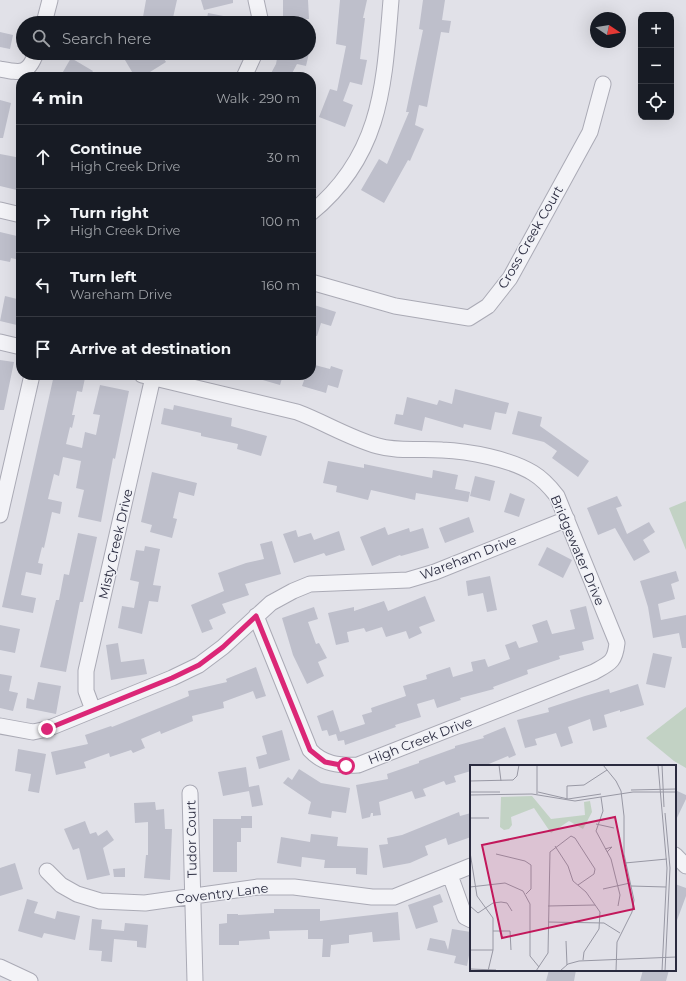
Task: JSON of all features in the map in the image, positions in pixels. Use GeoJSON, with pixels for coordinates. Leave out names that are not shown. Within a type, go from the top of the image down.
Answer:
{"type":"FeatureCollection","features":[{"type":"Feature","properties":{"kind":"street"},"geometry":{"type":"LineString","coordinates":[[46,16],[50,0]]}},
{"type":"Feature","properties":{"kind":"street"},"geometry":{"type":"LineString","coordinates":[[256,0],[259,16]]}},
{"type":"Feature","properties":{"kind":"street"},"geometry":{"type":"LineString","coordinates":[[316,209],[331,197],[350,170],[367,141],[379,105],[384,77],[391,0]]}},
{"type":"Feature","properties":{"kind":"street"},"geometry":{"type":"LineString","coordinates":[[0,69],[16,72],[22,71],[32,65],[34,60]]}},
{"type":"Feature","properties":{"kind":"street"},"geometry":{"type":"LineString","coordinates":[[246,72],[252,60]]}},
{"type":"Feature","properties":{"kind":"street","name":"Cross Creek Court"},"geometry":{"type":"LineString","coordinates":[[316,283],[395,306],[469,318],[488,306],[510,278],[590,132],[604,84]]}},
{"type":"Feature","properties":{"kind":"street"},"geometry":{"type":"LineString","coordinates":[[0,210],[16,214]]}},
{"type":"Feature","properties":{"kind":"street"},"geometry":{"type":"LineString","coordinates":[[0,342],[16,346]]}},
{"type":"Feature","properties":{"kind":"street"},"geometry":{"type":"LineString","coordinates":[[0,515],[31,380]]}},
{"type":"Feature","properties":{"kind":"street","name":"Misty Creek Drive"},"geometry":{"type":"LineString","coordinates":[[93,710],[86,691],[86,671],[146,380]]}},
{"type":"Feature","properties":{"kind":"street","name":"Bridgewater Drive"},"geometry":{"type":"LineString","coordinates":[[164,380],[297,412],[321,420],[355,439],[379,447],[405,450],[467,452],[512,464],[533,473],[547,483],[557,496],[618,643],[616,655]]}},
{"type":"Feature","properties":{"kind":"street","name":"Wareham Drive"},"geometry":{"type":"LineString","coordinates":[[0,726],[33,732],[47,729],[172,678],[199,665],[223,647],[271,603],[310,584],[408,580],[435,572],[567,519]]}},
{"type":"Feature","properties":{"kind":"street","name":"High Creek Drive"},"geometry":{"type":"LineString","coordinates":[[256,616],[310,750],[325,762],[346,766],[358,765],[594,672],[611,663],[616,655]]}},
{"type":"Feature","properties":{"kind":"street","name":"Tudor Court"},"geometry":{"type":"LineString","coordinates":[[190,793],[195,981]]}},
{"type":"Feature","properties":{"kind":"street"},"geometry":{"type":"LineString","coordinates":[[676,856],[686,866]]}},
{"type":"Feature","properties":{"kind":"street","name":"Coventry Lane"},"geometry":{"type":"LineString","coordinates":[[47,871],[61,885],[78,894],[100,901],[145,903],[258,887],[294,887],[372,897],[394,897],[470,866]]}},
{"type":"Feature","properties":{"kind":"street"},"geometry":{"type":"LineString","coordinates":[[450,875],[466,917],[470,919]]}},
{"type":"Feature","properties":{"kind":"street"},"geometry":{"type":"LineString","coordinates":[[0,967],[30,981]]}},
{"type":"Feature","properties":{"kind":"green space"},"geometry":{"type":"Polygon","coordinates":[[[686,501],[686,550],[669,508],[686,501]]]}},
{"type":"Feature","properties":{"kind":"green space"},"geometry":{"type":"Polygon","coordinates":[[[686,707],[686,768],[674,761],[646,738],[686,707]]]}},
{"type":"Feature","properties":{"kind":"building"},"geometry":{"type":"Polygon","coordinates":[[[146,0],[177,0],[173,16],[143,16],[146,0]]]}},
{"type":"Feature","properties":{"kind":"building"},"geometry":{"type":"Polygon","coordinates":[[[201,0],[233,0],[233,3],[204,10],[201,0]]]}},
{"type":"Feature","properties":{"kind":"building"},"geometry":{"type":"Polygon","coordinates":[[[283,0],[308,0],[309,16],[283,16],[283,0]]]}},
{"type":"Feature","properties":{"kind":"building"},"geometry":{"type":"Polygon","coordinates":[[[340,0],[367,0],[363,18],[365,18],[360,59],[367,60],[362,85],[350,82],[343,101],[353,105],[345,127],[319,117],[330,89],[337,91],[346,46],[336,44],[340,0]]]}},
{"type":"Feature","properties":{"kind":"building"},"geometry":{"type":"Polygon","coordinates":[[[423,0],[445,0],[442,20],[451,21],[449,33],[441,32],[427,107],[419,105],[415,125],[424,129],[410,161],[408,160],[384,203],[361,190],[379,159],[387,164],[409,112],[406,112],[423,30],[419,29],[423,0]]]}},
{"type":"Feature","properties":{"kind":"building"},"geometry":{"type":"Polygon","coordinates":[[[208,13],[224,16],[207,16],[208,13]]]}},
{"type":"Feature","properties":{"kind":"building"},"geometry":{"type":"Polygon","coordinates":[[[0,32],[13,35],[10,49],[0,47],[0,32]]]}},
{"type":"Feature","properties":{"kind":"building"},"geometry":{"type":"Polygon","coordinates":[[[70,60],[74,60],[93,71],[92,72],[63,72],[70,60]]]}},
{"type":"Feature","properties":{"kind":"building"},"geometry":{"type":"Polygon","coordinates":[[[125,60],[165,60],[166,62],[150,72],[132,72],[125,60]]]}},
{"type":"Feature","properties":{"kind":"building"},"geometry":{"type":"Polygon","coordinates":[[[277,60],[307,60],[306,66],[297,64],[293,72],[272,72],[277,60]]]}},
{"type":"Feature","properties":{"kind":"building"},"geometry":{"type":"Polygon","coordinates":[[[0,100],[11,103],[3,138],[0,138],[0,100]]]}},
{"type":"Feature","properties":{"kind":"building"},"geometry":{"type":"Polygon","coordinates":[[[0,154],[16,157],[16,190],[0,186],[0,154]]]}},
{"type":"Feature","properties":{"kind":"building"},"geometry":{"type":"Polygon","coordinates":[[[0,232],[16,236],[16,259],[11,258],[10,262],[0,260],[0,232]]]}},
{"type":"Feature","properties":{"kind":"building"},"geometry":{"type":"Polygon","coordinates":[[[5,296],[16,299],[16,325],[0,321],[5,296]]]}},
{"type":"Feature","properties":{"kind":"building"},"geometry":{"type":"Polygon","coordinates":[[[316,306],[336,312],[331,326],[321,323],[317,336],[316,306]]]}},
{"type":"Feature","properties":{"kind":"building"},"geometry":{"type":"Polygon","coordinates":[[[0,360],[14,362],[4,410],[0,410],[0,360]]]}},
{"type":"Feature","properties":{"kind":"building"},"geometry":{"type":"Polygon","coordinates":[[[316,365],[330,369],[331,366],[343,370],[338,388],[328,385],[326,393],[302,386],[304,380],[316,380],[316,365]]]}},
{"type":"Feature","properties":{"kind":"building"},"geometry":{"type":"Polygon","coordinates":[[[53,380],[85,380],[82,392],[77,391],[72,415],[75,415],[72,428],[70,427],[66,444],[82,448],[85,432],[96,435],[100,415],[93,414],[100,385],[129,391],[115,459],[113,458],[101,522],[78,517],[84,490],[76,488],[81,461],[63,457],[59,476],[54,474],[48,499],[62,502],[60,514],[52,512],[44,548],[42,547],[38,563],[43,564],[41,575],[26,572],[21,595],[36,598],[33,613],[2,607],[53,380]]]}},
{"type":"Feature","properties":{"kind":"building"},"geometry":{"type":"Polygon","coordinates":[[[262,380],[282,380],[280,385],[262,380]]]}},
{"type":"Feature","properties":{"kind":"building"},"geometry":{"type":"Polygon","coordinates":[[[455,389],[509,403],[506,414],[495,412],[491,430],[464,424],[463,428],[425,417],[422,431],[394,424],[396,414],[403,415],[407,397],[437,405],[439,400],[452,404],[455,389]]]}},
{"type":"Feature","properties":{"kind":"building"},"geometry":{"type":"Polygon","coordinates":[[[174,405],[232,418],[231,426],[267,436],[261,456],[237,449],[238,444],[201,436],[201,433],[161,424],[164,408],[173,410],[174,405]]]}},
{"type":"Feature","properties":{"kind":"building"},"geometry":{"type":"Polygon","coordinates":[[[518,411],[542,417],[540,426],[589,461],[578,477],[552,458],[557,451],[544,442],[512,434],[518,411]]]}},
{"type":"Feature","properties":{"kind":"building"},"geometry":{"type":"Polygon","coordinates":[[[328,461],[364,468],[364,464],[432,478],[433,470],[458,475],[455,489],[470,492],[468,502],[416,493],[415,500],[371,490],[368,500],[336,492],[337,486],[323,483],[328,461]]]}},
{"type":"Feature","properties":{"kind":"building"},"geometry":{"type":"Polygon","coordinates":[[[152,472],[197,483],[194,496],[179,492],[173,518],[177,519],[172,538],[150,532],[152,525],[141,522],[152,472]]]}},
{"type":"Feature","properties":{"kind":"building"},"geometry":{"type":"Polygon","coordinates":[[[475,476],[495,481],[490,501],[470,496],[475,476]]]}},
{"type":"Feature","properties":{"kind":"building"},"geometry":{"type":"Polygon","coordinates":[[[510,493],[525,499],[519,517],[504,512],[510,493]]]}},
{"type":"Feature","properties":{"kind":"building"},"geometry":{"type":"Polygon","coordinates":[[[617,496],[622,506],[616,508],[627,534],[649,522],[655,532],[643,540],[650,552],[634,561],[615,528],[598,535],[587,508],[617,496]]]}},
{"type":"Feature","properties":{"kind":"building"},"geometry":{"type":"Polygon","coordinates":[[[469,517],[474,532],[445,543],[439,528],[469,517]]]}},
{"type":"Feature","properties":{"kind":"building"},"geometry":{"type":"Polygon","coordinates":[[[385,527],[388,535],[409,528],[410,532],[423,528],[429,548],[401,556],[400,555],[372,566],[360,537],[385,527]]]}},
{"type":"Feature","properties":{"kind":"building"},"geometry":{"type":"Polygon","coordinates":[[[296,530],[298,537],[311,533],[314,540],[339,531],[345,550],[326,556],[324,553],[294,563],[283,534],[296,530]]]}},
{"type":"Feature","properties":{"kind":"building"},"geometry":{"type":"Polygon","coordinates":[[[78,533],[97,537],[83,602],[80,602],[66,672],[40,667],[56,600],[59,600],[64,574],[69,575],[78,533]]]}},
{"type":"Feature","properties":{"kind":"building"},"geometry":{"type":"Polygon","coordinates":[[[272,541],[281,574],[245,584],[249,595],[222,604],[226,613],[209,620],[213,629],[202,633],[191,605],[224,591],[218,573],[246,563],[264,559],[260,544],[272,541]]]}},
{"type":"Feature","properties":{"kind":"building"},"geometry":{"type":"Polygon","coordinates":[[[145,546],[160,549],[153,585],[161,586],[158,602],[149,601],[142,634],[118,628],[122,606],[134,608],[139,582],[130,580],[136,550],[144,551],[145,546]]]}},
{"type":"Feature","properties":{"kind":"building"},"geometry":{"type":"Polygon","coordinates":[[[547,547],[572,560],[563,578],[538,565],[547,547]]]}},
{"type":"Feature","properties":{"kind":"building"},"geometry":{"type":"Polygon","coordinates":[[[676,571],[679,581],[671,584],[675,599],[658,604],[661,620],[686,615],[686,648],[682,648],[679,633],[653,638],[648,607],[640,581],[676,571]]]}},
{"type":"Feature","properties":{"kind":"building"},"geometry":{"type":"Polygon","coordinates":[[[490,576],[497,610],[487,612],[483,593],[468,596],[466,581],[490,576]]]}},
{"type":"Feature","properties":{"kind":"building"},"geometry":{"type":"Polygon","coordinates":[[[425,596],[435,621],[419,627],[422,633],[409,639],[406,631],[386,637],[382,627],[366,632],[364,628],[347,632],[349,642],[336,645],[328,613],[354,607],[354,611],[384,601],[388,611],[425,596]]]}},
{"type":"Feature","properties":{"kind":"building"},"geometry":{"type":"Polygon","coordinates":[[[586,606],[594,639],[582,642],[584,650],[559,656],[560,659],[527,670],[528,674],[493,687],[494,689],[460,698],[461,700],[437,708],[434,699],[417,704],[421,717],[395,725],[396,727],[345,745],[344,740],[338,741],[336,734],[329,736],[327,730],[322,731],[317,716],[333,710],[340,732],[365,724],[362,715],[372,712],[371,708],[406,696],[403,686],[427,679],[426,675],[450,667],[453,677],[473,671],[471,662],[485,659],[488,667],[510,659],[505,645],[516,641],[519,648],[538,642],[532,625],[547,620],[552,634],[575,629],[570,610],[586,606]]]}},
{"type":"Feature","properties":{"kind":"building"},"geometry":{"type":"Polygon","coordinates":[[[314,607],[318,619],[308,622],[316,644],[319,643],[327,658],[318,662],[324,676],[307,684],[293,655],[282,618],[314,607]]]}},
{"type":"Feature","properties":{"kind":"building"},"geometry":{"type":"Polygon","coordinates":[[[0,625],[20,629],[15,653],[0,650],[0,625]]]}},
{"type":"Feature","properties":{"kind":"building"},"geometry":{"type":"Polygon","coordinates":[[[118,643],[121,662],[144,659],[147,674],[111,680],[106,645],[118,643]]]}},
{"type":"Feature","properties":{"kind":"building"},"geometry":{"type":"Polygon","coordinates":[[[653,653],[672,657],[665,688],[646,684],[653,653]]]}},
{"type":"Feature","properties":{"kind":"building"},"geometry":{"type":"Polygon","coordinates":[[[256,667],[266,696],[256,699],[253,691],[223,702],[224,708],[192,716],[193,721],[161,734],[160,731],[141,739],[145,748],[133,753],[131,750],[110,757],[109,753],[84,762],[86,768],[56,775],[51,752],[88,744],[85,735],[111,726],[112,727],[189,696],[188,691],[227,682],[226,679],[256,667]]]}},
{"type":"Feature","properties":{"kind":"building"},"geometry":{"type":"Polygon","coordinates":[[[0,674],[12,676],[9,691],[18,693],[13,711],[0,708],[0,674]]]}},
{"type":"Feature","properties":{"kind":"building"},"geometry":{"type":"Polygon","coordinates":[[[38,682],[61,686],[56,714],[26,708],[27,698],[34,700],[38,682]]]}},
{"type":"Feature","properties":{"kind":"building"},"geometry":{"type":"Polygon","coordinates":[[[638,684],[644,705],[604,715],[607,727],[593,731],[590,719],[568,727],[573,743],[561,747],[556,733],[535,739],[537,745],[525,748],[517,720],[549,712],[548,708],[585,696],[609,689],[610,693],[638,684]]]}},
{"type":"Feature","properties":{"kind":"building"},"geometry":{"type":"Polygon","coordinates":[[[505,727],[516,755],[509,758],[508,756],[486,765],[470,765],[470,771],[454,776],[456,782],[446,785],[444,781],[423,789],[426,796],[415,799],[412,791],[379,802],[381,815],[373,816],[373,813],[371,813],[370,817],[362,819],[356,785],[388,779],[387,774],[419,763],[419,761],[455,748],[455,746],[484,738],[483,736],[505,727]]]}},
{"type":"Feature","properties":{"kind":"building"},"geometry":{"type":"Polygon","coordinates":[[[282,730],[290,760],[259,769],[256,757],[267,754],[262,736],[282,730]]]}},
{"type":"Feature","properties":{"kind":"building"},"geometry":{"type":"Polygon","coordinates":[[[18,749],[46,754],[39,793],[28,791],[31,774],[15,771],[18,749]]]}},
{"type":"Feature","properties":{"kind":"building"},"geometry":{"type":"Polygon","coordinates":[[[246,767],[249,787],[259,785],[263,805],[252,807],[249,791],[223,796],[218,772],[246,767]]]}},
{"type":"Feature","properties":{"kind":"building"},"geometry":{"type":"Polygon","coordinates":[[[299,769],[321,783],[350,788],[346,813],[332,811],[331,818],[308,814],[311,802],[283,783],[288,777],[292,780],[299,769]]]}},
{"type":"Feature","properties":{"kind":"building"},"geometry":{"type":"Polygon","coordinates":[[[676,790],[686,795],[686,799],[676,820],[676,790]]]}},
{"type":"Feature","properties":{"kind":"building"},"geometry":{"type":"Polygon","coordinates":[[[155,802],[156,810],[164,809],[165,829],[172,829],[170,880],[144,878],[146,855],[148,855],[148,822],[135,823],[134,803],[155,802]]]}},
{"type":"Feature","properties":{"kind":"building"},"geometry":{"type":"Polygon","coordinates":[[[459,812],[460,816],[470,813],[470,837],[448,845],[446,838],[425,846],[428,855],[410,863],[383,868],[379,845],[388,844],[387,838],[402,835],[459,812]]]}},
{"type":"Feature","properties":{"kind":"building"},"geometry":{"type":"Polygon","coordinates":[[[241,816],[252,816],[252,828],[241,828],[241,842],[237,842],[237,872],[213,872],[213,819],[241,819],[241,816]]]}},
{"type":"Feature","properties":{"kind":"building"},"geometry":{"type":"Polygon","coordinates":[[[85,821],[90,834],[96,832],[98,836],[107,830],[114,840],[103,848],[110,875],[87,880],[79,848],[73,850],[64,829],[85,821]]]}},
{"type":"Feature","properties":{"kind":"building"},"geometry":{"type":"Polygon","coordinates":[[[311,834],[338,837],[337,846],[368,848],[367,875],[356,874],[356,868],[324,868],[325,860],[302,857],[301,867],[277,863],[281,837],[310,842],[311,834]]]}},
{"type":"Feature","properties":{"kind":"building"},"geometry":{"type":"Polygon","coordinates":[[[15,863],[23,889],[0,896],[0,868],[15,863]]]}},
{"type":"Feature","properties":{"kind":"building"},"geometry":{"type":"Polygon","coordinates":[[[125,868],[125,877],[114,877],[113,869],[125,868]]]}},
{"type":"Feature","properties":{"kind":"building"},"geometry":{"type":"Polygon","coordinates":[[[676,884],[686,888],[686,896],[676,923],[676,884]]]}},
{"type":"Feature","properties":{"kind":"building"},"geometry":{"type":"Polygon","coordinates":[[[440,894],[443,902],[433,906],[438,922],[416,929],[408,905],[440,894]]]}},
{"type":"Feature","properties":{"kind":"building"},"geometry":{"type":"Polygon","coordinates":[[[27,899],[38,902],[34,913],[55,919],[57,911],[80,916],[75,940],[44,933],[42,938],[18,931],[27,899]]]}},
{"type":"Feature","properties":{"kind":"building"},"geometry":{"type":"Polygon","coordinates":[[[274,909],[320,909],[320,921],[398,912],[400,940],[373,942],[372,932],[349,935],[349,943],[331,945],[330,957],[322,957],[323,939],[308,939],[308,930],[269,931],[270,939],[239,941],[239,945],[219,945],[219,924],[227,923],[227,914],[238,915],[274,913],[274,909]]]}},
{"type":"Feature","properties":{"kind":"building"},"geometry":{"type":"Polygon","coordinates":[[[92,919],[102,920],[101,929],[124,931],[125,923],[148,925],[146,948],[137,947],[137,941],[114,939],[112,962],[101,961],[102,951],[89,950],[92,919]]]}},
{"type":"Feature","properties":{"kind":"building"},"geometry":{"type":"Polygon","coordinates":[[[452,929],[470,932],[470,950],[467,966],[454,963],[456,956],[427,950],[430,938],[445,941],[448,950],[452,929]]]}},
{"type":"Feature","properties":{"kind":"building"},"geometry":{"type":"Polygon","coordinates":[[[549,971],[576,971],[574,981],[546,981],[549,971]]]}},
{"type":"Feature","properties":{"kind":"building"},"geometry":{"type":"Polygon","coordinates":[[[643,971],[669,971],[666,981],[640,981],[643,971]]]}},
{"type":"Feature","properties":{"kind":"route"},"geometry":{"type":"LineString","coordinates":[[47,729],[172,678],[199,665],[223,647],[256,616],[310,750],[316,757],[325,762],[346,766]]}}]}
